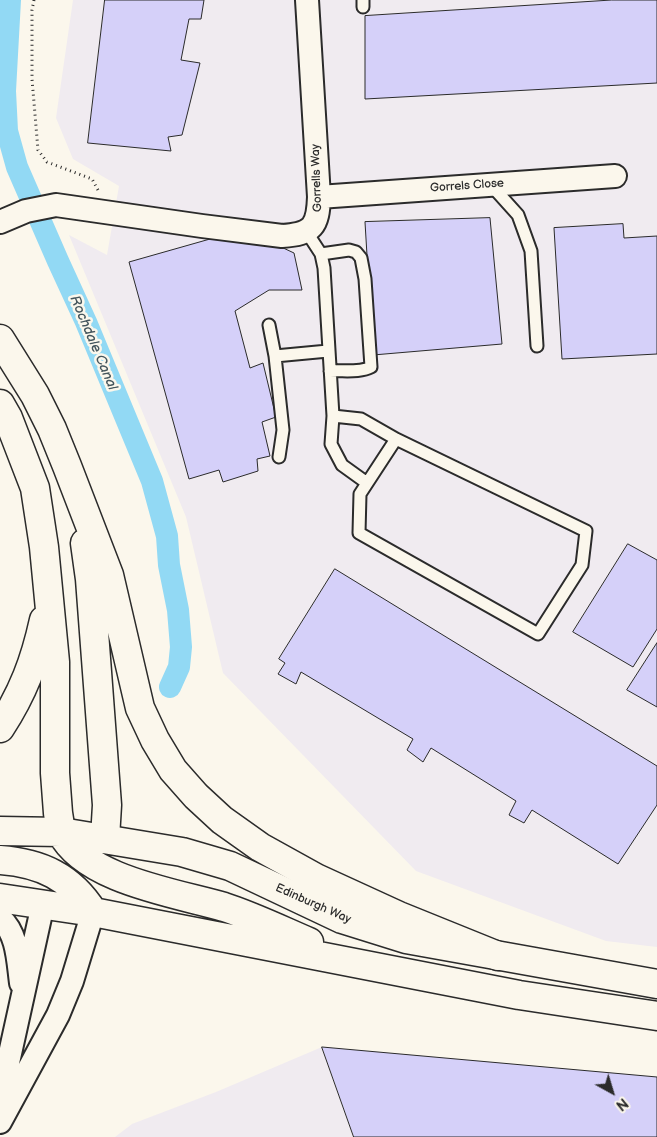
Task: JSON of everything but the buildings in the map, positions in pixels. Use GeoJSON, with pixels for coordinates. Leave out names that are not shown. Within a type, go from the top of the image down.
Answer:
{"type":"FeatureCollection","features":[{"type":"Feature","properties":{"kind":"highway"},"geometry":{"type":"LineString","coordinates":[[1,341],[36,395],[52,429],[109,575],[140,708],[155,740],[173,770],[196,796],[222,820],[260,847],[316,878],[399,916],[498,956]]}},
{"type":"Feature","properties":{"kind":"highway"},"geometry":{"type":"LineString","coordinates":[[0,404],[8,418],[34,488],[44,547],[55,662],[55,773],[61,832],[66,842],[75,852],[102,869],[150,888],[226,908],[368,966]]}},
{"type":"Feature","properties":{"kind":"highway"},"geometry":{"type":"LineString","coordinates":[[80,502],[90,579],[107,805],[102,869],[93,912]]}},
{"type":"Feature","properties":{"kind":"highway"},"geometry":{"type":"LineString","coordinates":[[0,728],[22,691],[38,646],[48,599]]}},
{"type":"Feature","properties":{"kind":"highway","name":"Edinburgh Way"},"geometry":{"type":"LineString","coordinates":[[0,831],[61,832],[182,852],[230,866],[342,919],[406,938],[657,984]]}},
{"type":"Feature","properties":{"kind":"highway"},"geometry":{"type":"LineString","coordinates":[[43,904],[61,832]]}},
{"type":"Feature","properties":{"kind":"highway"},"geometry":{"type":"LineString","coordinates":[[0,860],[36,866],[51,873],[71,885],[84,898],[93,912]]}},
{"type":"Feature","properties":{"kind":"highway"},"geometry":{"type":"LineString","coordinates":[[0,898],[93,912],[519,995],[657,1016]]}},
{"type":"Feature","properties":{"kind":"street","name":"Gorrells Way"},"geometry":{"type":"LineString","coordinates":[[306,231],[318,218],[320,197],[307,0]]}},
{"type":"Feature","properties":{"kind":"street","name":"Gorrels Close"},"geometry":{"type":"LineString","coordinates":[[320,197],[615,176]]}},
{"type":"Feature","properties":{"kind":"street"},"geometry":{"type":"LineString","coordinates":[[0,222],[26,211],[56,205],[282,236],[295,235],[306,231]]}},
{"type":"Feature","properties":{"kind":"street"},"geometry":{"type":"LineString","coordinates":[[0,1099],[43,904]]}},
{"type":"Feature","properties":{"kind":"street"},"geometry":{"type":"LineString","coordinates":[[0,1122],[58,1015],[72,981],[93,912]]}},
{"type":"Feature","properties":{"kind":"street"},"geometry":{"type":"LineString","coordinates":[[0,918],[7,924],[13,936],[23,994]]}},
{"type":"Feature","properties":{"kind":"lane"},"geometry":{"type":"LineString","coordinates":[[490,184],[518,215],[531,251],[537,346]]}},
{"type":"Feature","properties":{"kind":"lane"},"geometry":{"type":"LineString","coordinates":[[306,231],[321,254],[324,268],[332,416],[331,444],[342,465],[366,483]]}},
{"type":"Feature","properties":{"kind":"lane"},"geometry":{"type":"LineString","coordinates":[[321,254],[349,250],[356,252],[361,258],[371,367],[369,369],[330,371]]}},
{"type":"Feature","properties":{"kind":"lane"},"geometry":{"type":"LineString","coordinates":[[269,325],[275,356],[284,430],[278,457]]}},
{"type":"Feature","properties":{"kind":"lane"},"geometry":{"type":"LineString","coordinates":[[275,356],[328,351]]}},
{"type":"Feature","properties":{"kind":"lane"},"geometry":{"type":"LineString","coordinates":[[332,416],[360,419],[396,439],[586,531],[582,565],[538,634],[359,533],[360,494],[396,439]]}},
{"type":"Feature","properties":{"kind":"path"},"geometry":{"type":"LineString","coordinates":[[34,0],[32,10],[32,79],[38,150],[47,162],[92,179],[98,191],[99,211]]}},
{"type":"Feature","properties":{"kind":"shaded area"},"geometry":{"type":"Polygon","coordinates":[[[73,0],[657,0],[657,947],[606,941],[416,871],[223,673],[186,517],[69,235],[107,255],[119,186],[73,159],[56,118],[73,0]]]}},
{"type":"Feature","properties":{"kind":"shaded area"},"geometry":{"type":"Polygon","coordinates":[[[322,1047],[657,1077],[657,1137],[115,1137],[132,1124],[216,1092],[322,1047]]]}},
{"type":"Feature","properties":{"kind":"waterway","name":"Rochdale Canal"},"geometry":{"type":"LineString","coordinates":[[10,0],[5,91],[7,131],[17,167],[86,322],[152,481],[167,536],[169,565],[178,610],[181,647],[179,667],[170,687]]}}]}
